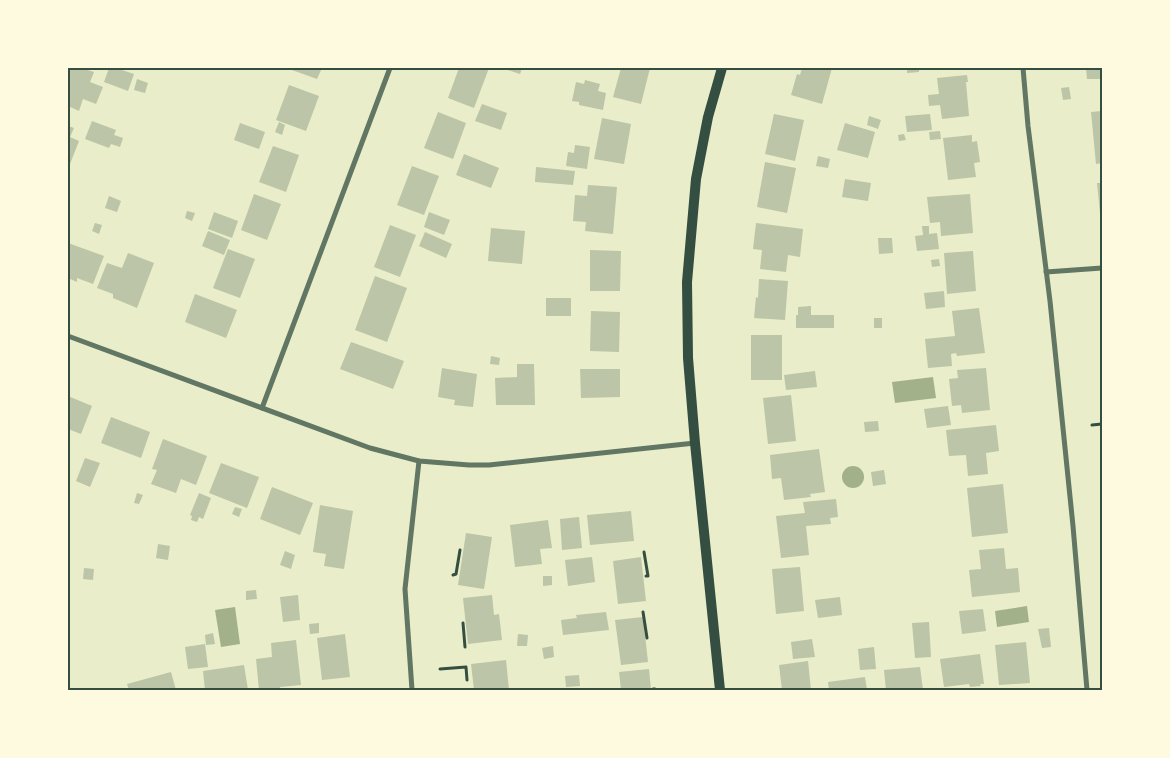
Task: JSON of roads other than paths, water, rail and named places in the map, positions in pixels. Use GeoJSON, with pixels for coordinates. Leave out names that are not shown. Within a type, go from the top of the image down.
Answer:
{"type":"FeatureCollection","features":[{"type":"Feature","properties":{"kind":"main road"},"geometry":{"type":"LineString","coordinates":[[720,690],[688,358],[686,282],[696,179],[708,117],[722,68]]}},
{"type":"Feature","properties":{"kind":"street"},"geometry":{"type":"LineString","coordinates":[[262,408],[390,68]]}},
{"type":"Feature","properties":{"kind":"street"},"geometry":{"type":"LineString","coordinates":[[1023,68],[1075,546],[1087,690]]}},
{"type":"Feature","properties":{"kind":"street"},"geometry":{"type":"LineString","coordinates":[[1046,272],[1102,268]]}},
{"type":"Feature","properties":{"kind":"street"},"geometry":{"type":"LineString","coordinates":[[68,336],[370,448],[419,461],[489,465],[695,442]]}},
{"type":"Feature","properties":{"kind":"street"},"geometry":{"type":"LineString","coordinates":[[412,690],[405,589],[419,461]]}}]}
